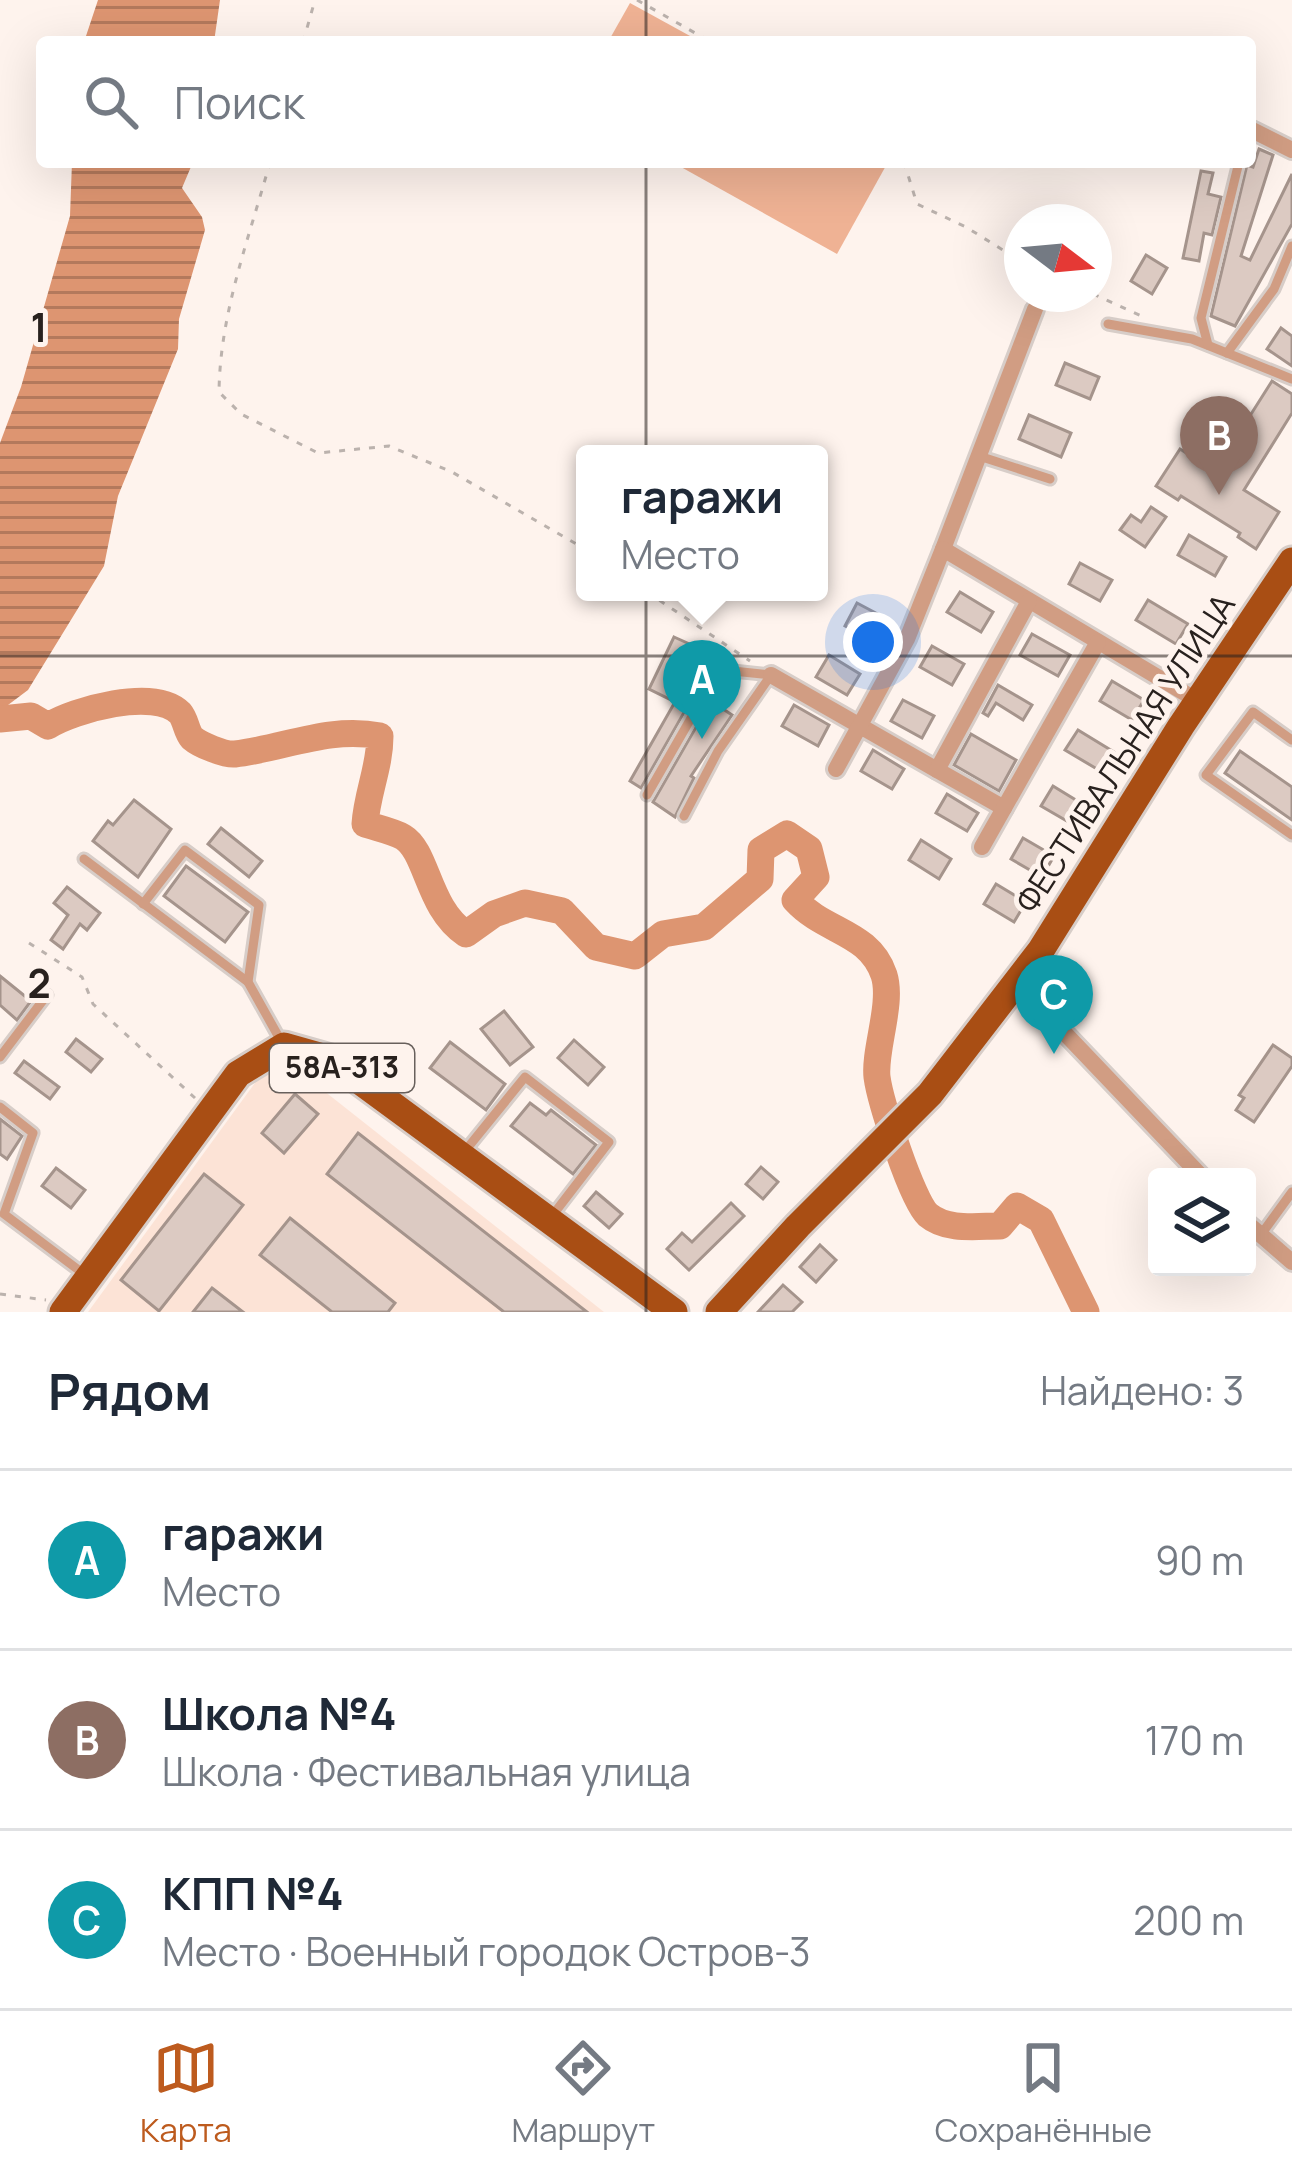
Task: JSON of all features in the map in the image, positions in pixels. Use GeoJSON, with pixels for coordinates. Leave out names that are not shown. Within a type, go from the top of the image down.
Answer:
{"type":"FeatureCollection","features":[{"type":"Feature","properties":{"kind":"main road","name":"ФЕСТИВАЛЬНАЯ УЛИЦА"},"geometry":{"type":"LineString","coordinates":[[719,1312],[930,1094],[1041,950],[1292,561]]}},
{"type":"Feature","properties":{"kind":"main road","name":"58А-313"},"geometry":{"type":"LineString","coordinates":[[66,1308],[238,1074],[284,1046],[330,1059],[674,1312]]}},
{"type":"Feature","properties":{"kind":"street"},"geometry":{"type":"LineString","coordinates":[[1256,132],[1292,149]]}},
{"type":"Feature","properties":{"kind":"street"},"geometry":{"type":"LineString","coordinates":[[836,769],[908,639],[1034,312]]}},
{"type":"Feature","properties":{"kind":"street"},"geometry":{"type":"LineString","coordinates":[[943,549],[1198,701]]}},
{"type":"Feature","properties":{"kind":"street"},"geometry":{"type":"LineString","coordinates":[[938,770],[1029,601]]}},
{"type":"Feature","properties":{"kind":"street"},"geometry":{"type":"LineString","coordinates":[[982,847],[1099,642]]}},
{"type":"Feature","properties":{"kind":"street"},"geometry":{"type":"LineString","coordinates":[[771,675],[1004,808]]}},
{"type":"Feature","properties":{"kind":"street"},"geometry":{"type":"LineString","coordinates":[[1016,982],[1193,1168]]}},
{"type":"Feature","properties":{"kind":"street"},"geometry":{"type":"LineString","coordinates":[[1256,1232],[1292,1262]]}},
{"type":"Feature","properties":{"kind":"lane"},"geometry":{"type":"LineString","coordinates":[[1208,345],[1201,317],[1238,168]]}},
{"type":"Feature","properties":{"kind":"lane"},"geometry":{"type":"LineString","coordinates":[[1227,353],[1274,290],[1292,247]]}},
{"type":"Feature","properties":{"kind":"lane"},"geometry":{"type":"LineString","coordinates":[[1108,324],[1192,338],[1292,379]]}},
{"type":"Feature","properties":{"kind":"lane"},"geometry":{"type":"LineString","coordinates":[[979,456],[1050,479]]}},
{"type":"Feature","properties":{"kind":"lane"},"geometry":{"type":"LineString","coordinates":[[647,796],[710,686],[734,671],[771,675],[718,752],[684,816]]}},
{"type":"Feature","properties":{"kind":"lane"},"geometry":{"type":"LineString","coordinates":[[1292,740],[1253,712],[1206,776],[1292,835]]}},
{"type":"Feature","properties":{"kind":"lane"},"geometry":{"type":"LineString","coordinates":[[143,904],[185,850],[259,905],[248,982]]}},
{"type":"Feature","properties":{"kind":"lane"},"geometry":{"type":"LineString","coordinates":[[83,859],[248,982],[284,1046]]}},
{"type":"Feature","properties":{"kind":"lane"},"geometry":{"type":"LineString","coordinates":[[0,1057],[47,995]]}},
{"type":"Feature","properties":{"kind":"lane"},"geometry":{"type":"LineString","coordinates":[[461,1155],[525,1077],[610,1142],[549,1220]]}},
{"type":"Feature","properties":{"kind":"lane"},"geometry":{"type":"LineString","coordinates":[[0,1107],[32,1133],[4,1214],[88,1277]]}},
{"type":"Feature","properties":{"kind":"lane"},"geometry":{"type":"LineString","coordinates":[[1256,1226],[1292,1192]]}},
{"type":"Feature","properties":{"kind":"path"},"geometry":{"type":"LineString","coordinates":[[305,36],[315,0]]}},
{"type":"Feature","properties":{"kind":"path"},"geometry":{"type":"LineString","coordinates":[[637,0],[700,36]]}},
{"type":"Feature","properties":{"kind":"path"},"geometry":{"type":"LineString","coordinates":[[268,168],[219,347],[219,392],[241,414],[318,453],[389,446],[452,472],[576,543]]}},
{"type":"Feature","properties":{"kind":"path"},"geometry":{"type":"LineString","coordinates":[[906,168],[917,204],[1004,251]]}},
{"type":"Feature","properties":{"kind":"path"},"geometry":{"type":"LineString","coordinates":[[1112,303],[1152,321]]}},
{"type":"Feature","properties":{"kind":"path"},"geometry":{"type":"LineString","coordinates":[[660,601],[771,675]]}},
{"type":"Feature","properties":{"kind":"path"},"geometry":{"type":"LineString","coordinates":[[29,943],[82,977],[93,1004],[210,1112]]}},
{"type":"Feature","properties":{"kind":"path"},"geometry":{"type":"LineString","coordinates":[[0,1294],[66,1308]]}},
{"type":"Feature","properties":{"kind":"shaded area"},"geometry":{"type":"Polygon","coordinates":[[[98,0],[220,0],[215,36],[86,36],[98,0]]]}},
{"type":"Feature","properties":{"kind":"shaded area"},"geometry":{"type":"Polygon","coordinates":[[[630,3],[690,36],[611,36],[630,3]]]}},
{"type":"Feature","properties":{"kind":"shaded area"},"geometry":{"type":"Polygon","coordinates":[[[72,168],[190,168],[182,188],[202,217],[205,230],[179,319],[178,349],[118,496],[104,566],[28,690],[0,711],[0,443],[70,216],[72,168]]]}},
{"type":"Feature","properties":{"kind":"shaded area"},"geometry":{"type":"Polygon","coordinates":[[[683,168],[885,168],[837,254],[683,168]]]}},
{"type":"Feature","properties":{"kind":"shaded area"},"geometry":{"type":"Polygon","coordinates":[[[281,1067],[295,1068],[604,1312],[88,1312],[260,1076],[281,1067]]]}},
{"type":"Feature","properties":{"kind":"building"},"geometry":{"type":"Polygon","coordinates":[[[1259,149],[1273,155],[1241,256],[1250,260],[1292,174],[1292,224],[1235,326],[1211,316],[1246,168],[1256,168],[1259,149]]]}},
{"type":"Feature","properties":{"kind":"building"},"geometry":{"type":"Polygon","coordinates":[[[1201,171],[1213,173],[1208,194],[1221,197],[1212,235],[1204,233],[1199,261],[1183,258],[1201,171]]]}},
{"type":"Feature","properties":{"kind":"building"},"geometry":{"type":"Polygon","coordinates":[[[1146,255],[1167,268],[1152,294],[1131,281],[1146,255]]]}},
{"type":"Feature","properties":{"kind":"building"},"geometry":{"type":"Polygon","coordinates":[[[1281,328],[1292,336],[1292,366],[1267,349],[1281,328]]]}},
{"type":"Feature","properties":{"kind":"building"},"geometry":{"type":"Polygon","coordinates":[[[1065,363],[1099,377],[1090,399],[1056,385],[1065,363]]]}},
{"type":"Feature","properties":{"kind":"building"},"geometry":{"type":"Polygon","coordinates":[[[1272,381],[1292,394],[1292,413],[1244,490],[1279,512],[1256,549],[1238,537],[1240,533],[1156,486],[1180,449],[1215,471],[1272,381]]]}},
{"type":"Feature","properties":{"kind":"building"},"geometry":{"type":"Polygon","coordinates":[[[1029,415],[1071,433],[1061,457],[1019,439],[1029,415]]]}},
{"type":"Feature","properties":{"kind":"building"},"geometry":{"type":"Polygon","coordinates":[[[1151,507],[1166,517],[1145,547],[1120,530],[1131,515],[1141,522],[1151,507]]]}},
{"type":"Feature","properties":{"kind":"building"},"geometry":{"type":"Polygon","coordinates":[[[1189,535],[1226,557],[1215,576],[1178,555],[1189,535]]]}},
{"type":"Feature","properties":{"kind":"building"},"geometry":{"type":"Polygon","coordinates":[[[1080,563],[1112,580],[1100,601],[1069,584],[1080,563]]]}},
{"type":"Feature","properties":{"kind":"building"},"geometry":{"type":"Polygon","coordinates":[[[960,592],[993,612],[981,632],[947,612],[960,592]]]}},
{"type":"Feature","properties":{"kind":"building"},"geometry":{"type":"Polygon","coordinates":[[[1148,600],[1188,624],[1176,644],[1136,620],[1148,600]]]}},
{"type":"Feature","properties":{"kind":"building"},"geometry":{"type":"Polygon","coordinates":[[[857,603],[889,620],[876,643],[845,626],[857,603]]]}},
{"type":"Feature","properties":{"kind":"building"},"geometry":{"type":"Polygon","coordinates":[[[1032,634],[1070,655],[1058,676],[1020,655],[1032,634]]]}},
{"type":"Feature","properties":{"kind":"building"},"geometry":{"type":"Polygon","coordinates":[[[674,637],[725,660],[702,681],[641,788],[630,781],[675,702],[649,689],[674,637]]]}},
{"type":"Feature","properties":{"kind":"building"},"geometry":{"type":"Polygon","coordinates":[[[932,646],[964,664],[952,685],[920,667],[932,646]]]}},
{"type":"Feature","properties":{"kind":"building"},"geometry":{"type":"Polygon","coordinates":[[[829,655],[860,674],[847,695],[816,677],[829,655]]]}},
{"type":"Feature","properties":{"kind":"building"},"geometry":{"type":"Polygon","coordinates":[[[1112,681],[1144,700],[1132,720],[1100,701],[1112,681]]]}},
{"type":"Feature","properties":{"kind":"building"},"geometry":{"type":"Polygon","coordinates":[[[998,685],[1032,705],[1023,720],[996,703],[988,716],[983,713],[998,685]]]}},
{"type":"Feature","properties":{"kind":"building"},"geometry":{"type":"Polygon","coordinates":[[[903,700],[934,716],[922,738],[891,721],[903,700]]]}},
{"type":"Feature","properties":{"kind":"building"},"geometry":{"type":"Polygon","coordinates":[[[711,701],[732,715],[691,776],[675,817],[653,802],[711,701]]]}},
{"type":"Feature","properties":{"kind":"building"},"geometry":{"type":"Polygon","coordinates":[[[794,705],[829,725],[818,746],[782,726],[794,705]]]}},
{"type":"Feature","properties":{"kind":"building"},"geometry":{"type":"Polygon","coordinates":[[[1078,730],[1114,752],[1102,772],[1065,750],[1078,730]]]}},
{"type":"Feature","properties":{"kind":"building"},"geometry":{"type":"Polygon","coordinates":[[[971,734],[1016,760],[999,791],[954,765],[971,734]]]}},
{"type":"Feature","properties":{"kind":"building"},"geometry":{"type":"Polygon","coordinates":[[[873,750],[904,769],[892,789],[861,771],[873,750]]]}},
{"type":"Feature","properties":{"kind":"building"},"geometry":{"type":"Polygon","coordinates":[[[1240,751],[1292,787],[1292,820],[1225,773],[1240,751]]]}},
{"type":"Feature","properties":{"kind":"building"},"geometry":{"type":"Polygon","coordinates":[[[1053,786],[1084,805],[1072,824],[1041,806],[1053,786]]]}},
{"type":"Feature","properties":{"kind":"building"},"geometry":{"type":"Polygon","coordinates":[[[947,794],[978,813],[967,831],[936,813],[947,794]]]}},
{"type":"Feature","properties":{"kind":"building"},"geometry":{"type":"Polygon","coordinates":[[[134,800],[171,829],[138,877],[93,841],[134,800]]]}},
{"type":"Feature","properties":{"kind":"building"},"geometry":{"type":"Polygon","coordinates":[[[221,828],[262,861],[249,877],[208,844],[221,828]]]}},
{"type":"Feature","properties":{"kind":"building"},"geometry":{"type":"Polygon","coordinates":[[[1023,838],[1054,856],[1042,877],[1011,859],[1023,838]]]}},
{"type":"Feature","properties":{"kind":"building"},"geometry":{"type":"Polygon","coordinates":[[[921,840],[951,859],[939,879],[909,860],[921,840]]]}},
{"type":"Feature","properties":{"kind":"building"},"geometry":{"type":"Polygon","coordinates":[[[186,866],[248,912],[225,942],[164,896],[186,866]]]}},
{"type":"Feature","properties":{"kind":"building"},"geometry":{"type":"Polygon","coordinates":[[[996,884],[1026,902],[1014,922],[984,904],[996,884]]]}},
{"type":"Feature","properties":{"kind":"building"},"geometry":{"type":"Polygon","coordinates":[[[67,887],[100,913],[87,930],[80,924],[63,949],[51,940],[68,915],[54,903],[67,887]]]}},
{"type":"Feature","properties":{"kind":"building"},"geometry":{"type":"Polygon","coordinates":[[[0,976],[31,1001],[17,1020],[0,1005],[0,976]]]}},
{"type":"Feature","properties":{"kind":"building"},"geometry":{"type":"Polygon","coordinates":[[[504,1011],[533,1047],[510,1065],[481,1029],[504,1011]]]}},
{"type":"Feature","properties":{"kind":"building"},"geometry":{"type":"Polygon","coordinates":[[[76,1039],[102,1059],[91,1072],[66,1052],[76,1039]]]}},
{"type":"Feature","properties":{"kind":"building"},"geometry":{"type":"Polygon","coordinates":[[[574,1040],[604,1067],[588,1085],[558,1058],[574,1040]]]}},
{"type":"Feature","properties":{"kind":"building"},"geometry":{"type":"Polygon","coordinates":[[[450,1042],[505,1084],[486,1110],[430,1068],[450,1042]]]}},
{"type":"Feature","properties":{"kind":"building"},"geometry":{"type":"Polygon","coordinates":[[[1273,1045],[1292,1058],[1292,1066],[1254,1122],[1236,1110],[1244,1098],[1239,1095],[1273,1045]]]}},
{"type":"Feature","properties":{"kind":"building"},"geometry":{"type":"Polygon","coordinates":[[[24,1061],[59,1087],[50,1099],[15,1073],[24,1061]]]}},
{"type":"Feature","properties":{"kind":"building"},"geometry":{"type":"Polygon","coordinates":[[[295,1094],[318,1114],[284,1153],[262,1133],[295,1094]]]}},
{"type":"Feature","properties":{"kind":"building"},"geometry":{"type":"Polygon","coordinates":[[[530,1103],[546,1115],[551,1110],[596,1145],[573,1174],[511,1126],[530,1103]]]}},
{"type":"Feature","properties":{"kind":"building"},"geometry":{"type":"Polygon","coordinates":[[[0,1119],[22,1136],[7,1159],[0,1154],[0,1119]]]}},
{"type":"Feature","properties":{"kind":"building"},"geometry":{"type":"Polygon","coordinates":[[[358,1133],[587,1312],[504,1312],[327,1174],[358,1133]]]}},
{"type":"Feature","properties":{"kind":"building"},"geometry":{"type":"Polygon","coordinates":[[[761,1167],[778,1182],[763,1199],[746,1184],[761,1167]]]}},
{"type":"Feature","properties":{"kind":"building"},"geometry":{"type":"Polygon","coordinates":[[[56,1168],[85,1190],[71,1208],[42,1186],[56,1168]]]}},
{"type":"Feature","properties":{"kind":"building"},"geometry":{"type":"Polygon","coordinates":[[[204,1174],[243,1205],[159,1311],[121,1280],[204,1174]]]}},
{"type":"Feature","properties":{"kind":"building"},"geometry":{"type":"Polygon","coordinates":[[[596,1192],[622,1214],[609,1228],[584,1206],[596,1192]]]}},
{"type":"Feature","properties":{"kind":"building"},"geometry":{"type":"Polygon","coordinates":[[[731,1203],[744,1216],[689,1270],[667,1249],[682,1233],[692,1242],[731,1203]]]}},
{"type":"Feature","properties":{"kind":"building"},"geometry":{"type":"Polygon","coordinates":[[[290,1218],[395,1303],[388,1312],[332,1312],[260,1255],[290,1218]]]}},
{"type":"Feature","properties":{"kind":"building"},"geometry":{"type":"Polygon","coordinates":[[[820,1245],[836,1260],[816,1282],[800,1267],[820,1245]]]}},
{"type":"Feature","properties":{"kind":"building"},"geometry":{"type":"Polygon","coordinates":[[[783,1285],[802,1302],[792,1312],[758,1312],[783,1285]]]}},
{"type":"Feature","properties":{"kind":"building"},"geometry":{"type":"Polygon","coordinates":[[[212,1288],[243,1312],[193,1312],[212,1288]]]}},
{"type":"Feature","properties":{"kind":"waterway"},"geometry":{"type":"LineString","coordinates":[[0,719],[31,716],[48,726],[94,708],[152,702],[180,713],[196,741],[231,754],[325,736],[380,736],[365,824],[411,844],[443,910],[466,934],[494,914],[525,903],[562,911],[596,947],[635,956],[663,934],[704,927],[760,879],[761,850],[787,834],[809,849],[816,877],[795,900],[868,949],[884,975],[886,999],[877,1077],[921,1206],[928,1215],[953,1226],[1000,1226],[1017,1206],[1041,1220],[1086,1312]]}},
{"type":"Feature","properties":{"kind":"place","name":"Школа №4"},"geometry":{"type":"Point","coordinates":[1219,495]}},
{"type":"Feature","properties":{"kind":"place","name":"гаражи"},"geometry":{"type":"Point","coordinates":[702,739]}},
{"type":"Feature","properties":{"kind":"place","name":"КПП №4"},"geometry":{"type":"Point","coordinates":[1054,1054]}}]}
